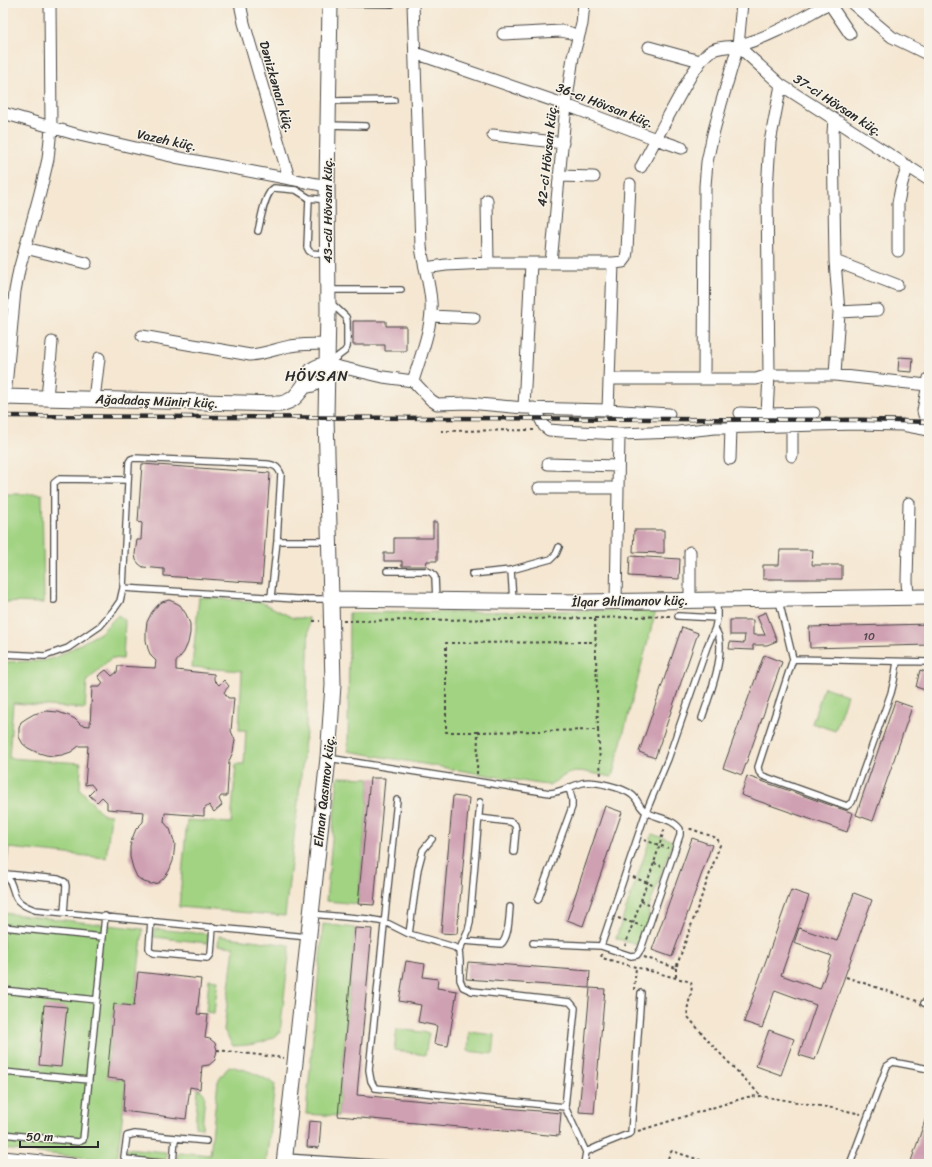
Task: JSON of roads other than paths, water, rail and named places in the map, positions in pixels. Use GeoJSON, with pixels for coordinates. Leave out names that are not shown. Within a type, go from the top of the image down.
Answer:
{"type":"FeatureCollection","features":[{"type":"Feature","properties":{"kind":"main road","name":"43-cü Hövsan küç."},"geometry":{"type":"LineString","coordinates":[[326,417],[330,3]]}},
{"type":"Feature","properties":{"kind":"main road","name":"Ağadadaş Müniri küç."},"geometry":{"type":"LineString","coordinates":[[4,397],[280,404],[296,398],[314,368],[327,364]]}},
{"type":"Feature","properties":{"kind":"main road"},"geometry":{"type":"LineString","coordinates":[[304,386],[314,384],[326,389]]}},
{"type":"Feature","properties":{"kind":"main road","name":"Elman Qasımov küç."},"geometry":{"type":"LineString","coordinates":[[285,1160],[328,758],[333,685],[326,417]]}},
{"type":"Feature","properties":{"kind":"main road","name":"İlqar Əhlimanov küç."},"geometry":{"type":"LineString","coordinates":[[331,599],[616,602],[929,597]]}},
{"type":"Feature","properties":{"kind":"street"},"geometry":{"type":"LineString","coordinates":[[4,397],[14,291],[48,158],[51,128],[50,3]]}},
{"type":"Feature","properties":{"kind":"street","name":"Dənizkənarı küç."},"geometry":{"type":"LineString","coordinates":[[240,3],[244,23],[289,178]]}},
{"type":"Feature","properties":{"kind":"street"},"geometry":{"type":"LineString","coordinates":[[413,3],[421,246],[431,301],[431,316],[413,380]]}},
{"type":"Feature","properties":{"kind":"street","name":"42-ci Hövsan küç."},"geometry":{"type":"LineString","coordinates":[[551,263],[566,105],[573,57],[582,24],[584,3]]}},
{"type":"Feature","properties":{"kind":"street"},"geometry":{"type":"LineString","coordinates":[[704,378],[705,186],[707,162],[720,104],[738,46],[742,3]]}},
{"type":"Feature","properties":{"kind":"street"},"geometry":{"type":"LineString","coordinates":[[829,3],[850,34]]}},
{"type":"Feature","properties":{"kind":"street","name":"36-cı Hövsan küç."},"geometry":{"type":"LineString","coordinates":[[415,53],[566,105],[656,139],[686,84],[700,61],[708,52],[719,48],[738,46],[767,36],[829,3]]}},
{"type":"Feature","properties":{"kind":"street"},"geometry":{"type":"LineString","coordinates":[[852,3],[892,37],[929,56]]}},
{"type":"Feature","properties":{"kind":"street"},"geometry":{"type":"LineString","coordinates":[[503,34],[561,31],[578,36]]}},
{"type":"Feature","properties":{"kind":"street","name":"37-ci Hövsan küç."},"geometry":{"type":"LineString","coordinates":[[738,46],[781,85],[929,180]]}},
{"type":"Feature","properties":{"kind":"street"},"geometry":{"type":"LineString","coordinates":[[649,48],[700,61]]}},
{"type":"Feature","properties":{"kind":"street"},"geometry":{"type":"LineString","coordinates":[[767,414],[769,375],[767,189],[770,142],[781,85]]}},
{"type":"Feature","properties":{"kind":"street","name":"Vazeh küç."},"geometry":{"type":"LineString","coordinates":[[3,113],[51,128],[176,157],[289,178],[327,193]]}},
{"type":"Feature","properties":{"kind":"street"},"geometry":{"type":"LineString","coordinates":[[834,119],[835,261],[840,312],[835,374]]}},
{"type":"Feature","properties":{"kind":"street"},"geometry":{"type":"LineString","coordinates":[[493,135],[563,143]]}},
{"type":"Feature","properties":{"kind":"street"},"geometry":{"type":"LineString","coordinates":[[641,167],[656,139],[682,148]]}},
{"type":"Feature","properties":{"kind":"street"},"geometry":{"type":"LineString","coordinates":[[898,251],[898,203],[902,183],[908,166]]}},
{"type":"Feature","properties":{"kind":"street"},"geometry":{"type":"LineString","coordinates":[[559,176],[594,177]]}},
{"type":"Feature","properties":{"kind":"street"},"geometry":{"type":"LineString","coordinates":[[424,268],[446,265],[488,263],[623,262],[626,258],[630,184]]}},
{"type":"Feature","properties":{"kind":"street"},"geometry":{"type":"LineString","coordinates":[[487,200],[488,263]]}},
{"type":"Feature","properties":{"kind":"street"},"geometry":{"type":"LineString","coordinates":[[25,248],[86,263]]}},
{"type":"Feature","properties":{"kind":"street"},"geometry":{"type":"LineString","coordinates":[[835,261],[897,285]]}},
{"type":"Feature","properties":{"kind":"street"},"geometry":{"type":"LineString","coordinates":[[531,263],[529,408],[549,430],[619,434],[678,432],[731,427],[856,424],[884,424],[929,430]]}},
{"type":"Feature","properties":{"kind":"street"},"geometry":{"type":"LineString","coordinates":[[608,410],[613,263]]}},
{"type":"Feature","properties":{"kind":"street"},"geometry":{"type":"LineString","coordinates":[[840,312],[878,310]]}},
{"type":"Feature","properties":{"kind":"street"},"geometry":{"type":"LineString","coordinates":[[431,316],[474,318]]}},
{"type":"Feature","properties":{"kind":"street"},"geometry":{"type":"LineString","coordinates":[[142,336],[250,355],[263,354],[300,345],[327,344]]}},
{"type":"Feature","properties":{"kind":"street"},"geometry":{"type":"LineString","coordinates":[[47,398],[52,342]]}},
{"type":"Feature","properties":{"kind":"street"},"geometry":{"type":"LineString","coordinates":[[94,399],[99,358]]}},
{"type":"Feature","properties":{"kind":"street"},"geometry":{"type":"LineString","coordinates":[[327,364],[376,375],[413,380],[431,400],[437,404],[468,403],[529,408],[608,410],[669,414]]}},
{"type":"Feature","properties":{"kind":"street"},"geometry":{"type":"LineString","coordinates":[[610,379],[756,379],[769,375],[835,374],[928,381],[922,411],[924,415],[929,417]]}},
{"type":"Feature","properties":{"kind":"street"},"geometry":{"type":"LineString","coordinates":[[740,413],[814,413]]}},
{"type":"Feature","properties":{"kind":"street"},"geometry":{"type":"LineString","coordinates":[[792,426],[792,456]]}},
{"type":"Feature","properties":{"kind":"street"},"geometry":{"type":"LineString","coordinates":[[730,459],[731,427]]}},
{"type":"Feature","properties":{"kind":"street"},"geometry":{"type":"LineString","coordinates":[[616,602],[619,434]]}},
{"type":"Feature","properties":{"kind":"street"},"geometry":{"type":"LineString","coordinates":[[548,464],[618,466]]}},
{"type":"Feature","properties":{"kind":"street"},"geometry":{"type":"LineString","coordinates":[[539,488],[618,488]]}},
{"type":"Feature","properties":{"kind":"street"},"geometry":{"type":"LineString","coordinates":[[908,503],[908,597]]}},
{"type":"Feature","properties":{"kind":"street"},"geometry":{"type":"LineString","coordinates":[[690,552],[690,600]]}},
{"type":"Feature","properties":{"kind":"street"},"geometry":{"type":"LineString","coordinates":[[3,1157],[67,1164]]}},
{"type":"Feature","properties":{"kind":"lane"},"geometry":{"type":"LineString","coordinates":[[330,3],[392,4]]}},
{"type":"Feature","properties":{"kind":"lane"},"geometry":{"type":"LineString","coordinates":[[328,101],[394,100]]}},
{"type":"Feature","properties":{"kind":"lane"},"geometry":{"type":"LineString","coordinates":[[328,125],[366,126]]}},
{"type":"Feature","properties":{"kind":"lane"},"geometry":{"type":"LineString","coordinates":[[258,231],[266,200],[271,190],[274,188],[296,190],[309,198],[327,193]]}},
{"type":"Feature","properties":{"kind":"lane"},"geometry":{"type":"LineString","coordinates":[[309,198],[307,247],[312,253],[327,255]]}},
{"type":"Feature","properties":{"kind":"lane"},"geometry":{"type":"LineString","coordinates":[[327,295],[401,290]]}},
{"type":"Feature","properties":{"kind":"lane"},"geometry":{"type":"LineString","coordinates":[[327,295],[346,317],[347,322],[347,347],[345,351],[327,364]]}},
{"type":"Feature","properties":{"kind":"lane"},"geometry":{"type":"LineString","coordinates":[[3,654],[45,656],[68,648],[100,626],[120,601],[129,462],[134,458],[267,464],[274,465],[278,469],[281,474],[277,541],[271,597]]}},
{"type":"Feature","properties":{"kind":"lane"},"geometry":{"type":"LineString","coordinates":[[54,600],[54,483],[59,479],[128,480]]}},
{"type":"Feature","properties":{"kind":"lane"},"geometry":{"type":"LineString","coordinates":[[277,541],[330,541]]}},
{"type":"Feature","properties":{"kind":"lane"},"geometry":{"type":"LineString","coordinates":[[472,574],[511,570],[551,559],[559,548]]}},
{"type":"Feature","properties":{"kind":"lane"},"geometry":{"type":"LineString","coordinates":[[511,570],[513,601]]}},
{"type":"Feature","properties":{"kind":"lane"},"geometry":{"type":"LineString","coordinates":[[387,571],[427,571],[432,573],[435,577],[436,600]]}},
{"type":"Feature","properties":{"kind":"lane"},"geometry":{"type":"LineString","coordinates":[[122,588],[296,599],[331,599]]}},
{"type":"Feature","properties":{"kind":"lane"},"geometry":{"type":"LineString","coordinates":[[779,599],[793,659],[758,767],[759,772],[763,776],[847,806],[852,802],[888,700],[894,681],[897,662]]}},
{"type":"Feature","properties":{"kind":"lane"},"geometry":{"type":"LineString","coordinates":[[601,946],[646,812],[668,759],[715,628],[717,618],[717,600]]}},
{"type":"Feature","properties":{"kind":"lane"},"geometry":{"type":"LineString","coordinates":[[678,616],[717,618]]}},
{"type":"Feature","properties":{"kind":"lane"},"geometry":{"type":"LineString","coordinates":[[702,718],[718,666],[720,646],[719,637],[715,628]]}},
{"type":"Feature","properties":{"kind":"lane"},"geometry":{"type":"LineString","coordinates":[[793,659],[929,662]]}},
{"type":"Feature","properties":{"kind":"lane"},"geometry":{"type":"LineString","coordinates":[[328,758],[550,793],[559,792],[590,781],[633,795],[641,808],[646,812],[677,824],[680,829],[680,835],[641,949],[637,955],[631,956],[601,946],[533,943]]}},
{"type":"Feature","properties":{"kind":"lane"},"geometry":{"type":"LineString","coordinates":[[538,900],[572,807],[569,788]]}},
{"type":"Feature","properties":{"kind":"lane"},"geometry":{"type":"LineString","coordinates":[[397,800],[369,1070],[371,1081],[375,1088],[566,1107]]}},
{"type":"Feature","properties":{"kind":"lane"},"geometry":{"type":"LineString","coordinates":[[458,951],[464,941],[470,922],[480,802]]}},
{"type":"Feature","properties":{"kind":"lane"},"geometry":{"type":"LineString","coordinates":[[479,818],[511,822],[515,825],[514,852]]}},
{"type":"Feature","properties":{"kind":"lane"},"geometry":{"type":"LineString","coordinates":[[408,934],[418,869],[423,850],[432,839]]}},
{"type":"Feature","properties":{"kind":"lane"},"geometry":{"type":"LineString","coordinates":[[4,874],[58,879],[65,882],[64,913]]}},
{"type":"Feature","properties":{"kind":"lane"},"geometry":{"type":"LineString","coordinates":[[4,874],[9,879],[16,900],[24,906],[36,910],[308,937]]}},
{"type":"Feature","properties":{"kind":"lane"},"geometry":{"type":"LineString","coordinates":[[464,941],[501,944],[505,942],[510,907]]}},
{"type":"Feature","properties":{"kind":"lane"},"geometry":{"type":"LineString","coordinates":[[311,914],[385,922],[408,934],[454,947],[458,951],[460,961],[460,980],[464,987],[472,991],[570,1002],[575,1008],[566,1107],[586,1152],[584,1164]]}},
{"type":"Feature","properties":{"kind":"lane"},"geometry":{"type":"LineString","coordinates":[[3,1134],[78,1142],[83,1140],[105,916]]}},
{"type":"Feature","properties":{"kind":"lane"},"geometry":{"type":"LineString","coordinates":[[151,921],[148,948],[150,951],[153,953],[199,958],[210,957],[213,927]]}},
{"type":"Feature","properties":{"kind":"lane"},"geometry":{"type":"LineString","coordinates":[[3,927],[102,937]]}},
{"type":"Feature","properties":{"kind":"lane"},"geometry":{"type":"LineString","coordinates":[[3,990],[97,1000]]}},
{"type":"Feature","properties":{"kind":"lane"},"geometry":{"type":"LineString","coordinates":[[586,1152],[631,1133],[641,993]]}},
{"type":"Feature","properties":{"kind":"lane"},"geometry":{"type":"LineString","coordinates":[[850,1164],[886,1066],[893,1062],[929,1069]]}},
{"type":"Feature","properties":{"kind":"lane"},"geometry":{"type":"LineString","coordinates":[[3,1072],[89,1080]]}},
{"type":"Feature","properties":{"kind":"lane"},"geometry":{"type":"LineString","coordinates":[[166,1164],[126,1159],[124,1157],[127,1136],[135,1134],[206,1140]]}},
{"type":"Feature","properties":{"kind":"lane"},"geometry":{"type":"LineString","coordinates":[[173,1164],[175,1138]]}},
{"type":"Feature","properties":{"kind":"lane"},"geometry":{"type":"LineString","coordinates":[[285,1160],[390,1164]]}},
{"type":"Feature","properties":{"kind":"railway"},"geometry":{"type":"LineString","coordinates":[[3,416],[867,420],[929,422]]}},
{"type":"Feature","properties":{"kind":"district","name":"HÖVSAN"},"geometry":{"type":"Point","coordinates":[317,376]}}]}
